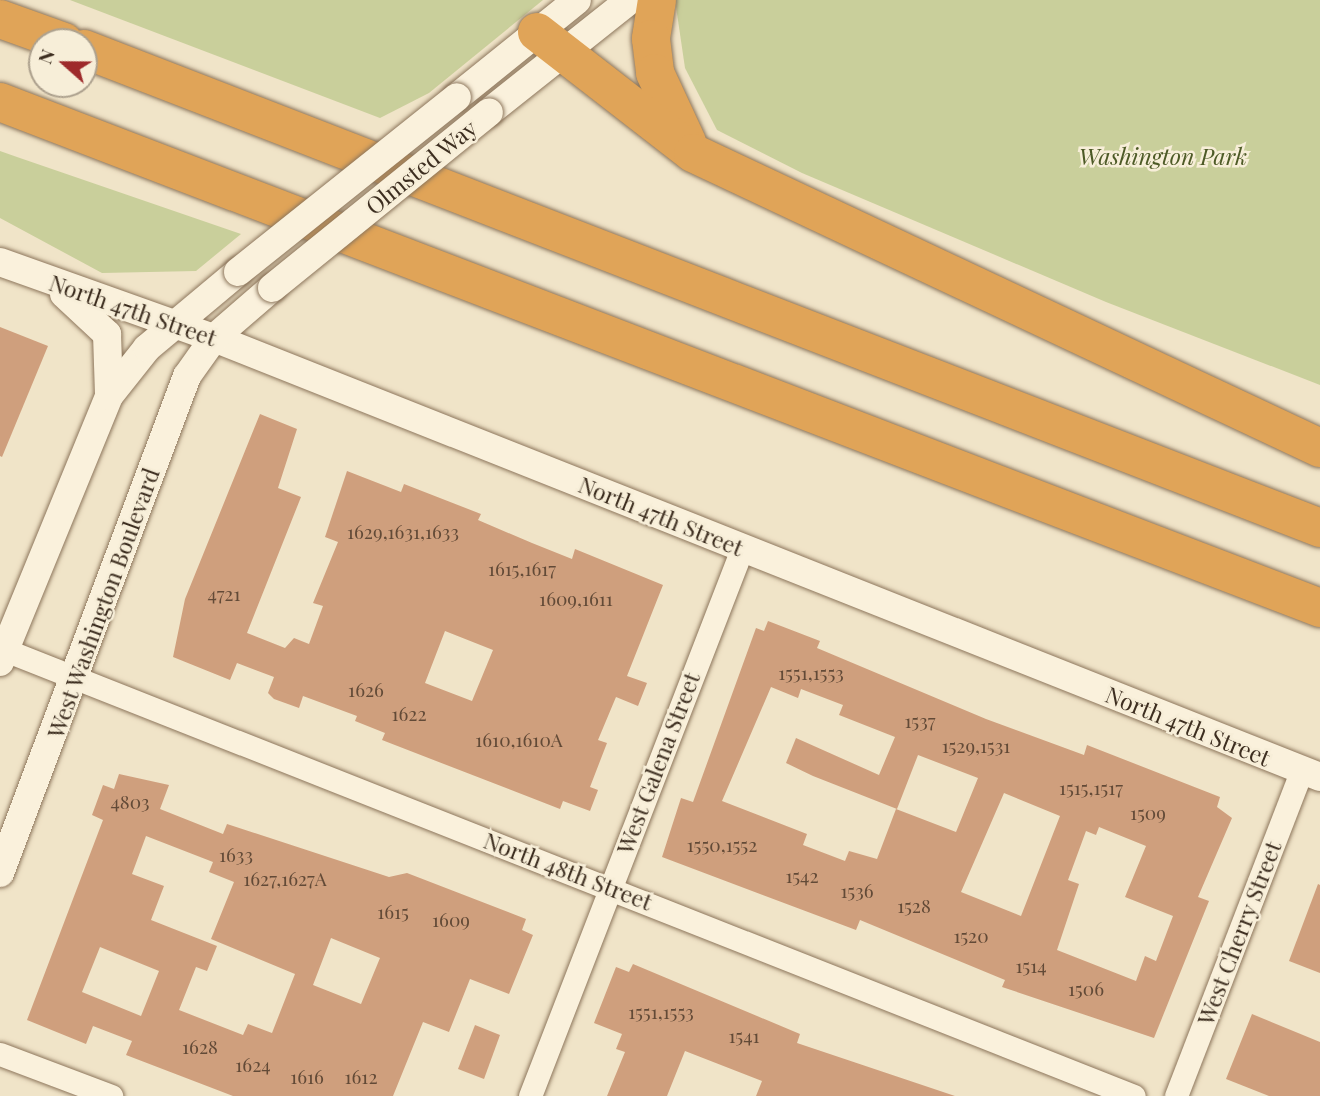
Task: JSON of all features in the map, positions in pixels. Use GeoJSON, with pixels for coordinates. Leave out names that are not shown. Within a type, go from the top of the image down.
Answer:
{"type":"FeatureCollection","features":[{"type":"Feature","properties":{"kind":"highway"},"geometry":{"type":"LineString","coordinates":[[657,0],[651,39],[655,73],[694,153]]}},
{"type":"Feature","properties":{"kind":"highway"},"geometry":{"type":"LineString","coordinates":[[0,19],[28,29]]}},
{"type":"Feature","properties":{"kind":"highway"},"geometry":{"type":"LineString","coordinates":[[551,42],[694,153],[1320,448]]}},
{"type":"Feature","properties":{"kind":"highway"},"geometry":{"type":"LineString","coordinates":[[98,54],[1320,528]]}},
{"type":"Feature","properties":{"kind":"highway"},"geometry":{"type":"LineString","coordinates":[[2,103],[1320,608]]}},
{"type":"Feature","properties":{"kind":"street","name":"Olmsted Way"},"geometry":{"type":"LineString","coordinates":[[214,338],[489,112],[551,42],[577,0]]}},
{"type":"Feature","properties":{"kind":"street","name":"Olmsted Way"},"geometry":{"type":"LineString","coordinates":[[175,323],[457,97],[630,0]]}},
{"type":"Feature","properties":{"kind":"street","name":"North 47th Street"},"geometry":{"type":"LineString","coordinates":[[0,262],[214,338],[1311,774]]}},
{"type":"Feature","properties":{"kind":"street"},"geometry":{"type":"LineString","coordinates":[[38,277],[83,306],[107,334],[109,396]]}},
{"type":"Feature","properties":{"kind":"street"},"geometry":{"type":"LineString","coordinates":[[2,654],[109,396],[175,323]]}},
{"type":"Feature","properties":{"kind":"street","name":"West Washington Boulevard"},"geometry":{"type":"LineString","coordinates":[[0,873],[77,680],[183,387],[214,338]]}},
{"type":"Feature","properties":{"kind":"street","name":"West Galena Street"},"geometry":{"type":"LineString","coordinates":[[530,1096],[742,549]]}},
{"type":"Feature","properties":{"kind":"street","name":"North 48th Street"},"geometry":{"type":"LineString","coordinates":[[2,654],[77,680],[610,887],[1134,1096]]}},
{"type":"Feature","properties":{"kind":"street","name":"West Cherry Street"},"geometry":{"type":"LineString","coordinates":[[1176,1096],[1311,774]]}},
{"type":"Feature","properties":{"kind":"street"},"geometry":{"type":"LineString","coordinates":[[0,1054],[111,1096]]}},
{"type":"Feature","properties":{"kind":"green space"},"geometry":{"type":"Polygon","coordinates":[[[70,0],[543,0],[429,93],[380,118],[70,0]]]}},
{"type":"Feature","properties":{"kind":"green space","name":"Washington Park"},"geometry":{"type":"Polygon","coordinates":[[[675,0],[1320,0],[1320,385],[1106,302],[802,173],[717,130],[685,68],[675,0]]]}},
{"type":"Feature","properties":{"kind":"green space"},"geometry":{"type":"Polygon","coordinates":[[[0,151],[241,234],[196,271],[102,273],[0,218],[0,151]]]}},
{"type":"Feature","properties":{"kind":"building"},"geometry":{"type":"Polygon","coordinates":[[[0,327],[48,346],[2,457],[0,456],[0,327]]]}},
{"type":"Feature","properties":{"kind":"building"},"geometry":{"type":"Polygon","coordinates":[[[260,414],[297,429],[278,488],[301,497],[247,633],[285,648],[294,638],[309,644],[323,606],[313,603],[338,542],[325,537],[347,471],[401,492],[404,484],[481,514],[478,520],[572,559],[575,549],[663,585],[627,676],[647,683],[638,706],[616,697],[598,740],[607,743],[590,787],[598,790],[590,811],[563,801],[560,809],[382,740],[385,733],[355,721],[357,716],[303,696],[299,708],[274,699],[268,693],[274,677],[237,663],[230,680],[173,657],[185,599],[260,414]],[[445,631],[425,683],[472,701],[493,650],[445,631]]]}},
{"type":"Feature","properties":{"kind":"building"},"geometry":{"type":"Polygon","coordinates":[[[768,621],[820,641],[817,648],[986,719],[1084,755],[1087,745],[1220,797],[1217,807],[1232,818],[1198,897],[1209,901],[1154,1038],[1002,987],[1005,980],[860,920],[856,930],[662,857],[681,798],[693,802],[756,628],[764,631],[768,621]],[[771,687],[722,801],[807,834],[803,845],[845,861],[849,851],[877,859],[896,809],[956,832],[978,778],[918,755],[897,809],[813,776],[786,763],[796,738],[879,775],[895,737],[839,715],[843,705],[801,689],[798,698],[771,687]],[[1004,793],[961,892],[1021,916],[1060,816],[1004,793]],[[1099,827],[1096,835],[1086,831],[1068,880],[1079,884],[1057,950],[1136,981],[1145,956],[1156,961],[1173,916],[1125,897],[1146,846],[1099,827]]]}},
{"type":"Feature","properties":{"kind":"building"},"geometry":{"type":"Polygon","coordinates":[[[119,774],[169,785],[160,809],[223,834],[227,824],[389,877],[407,873],[526,919],[522,930],[533,935],[509,994],[470,979],[449,1032],[423,1022],[393,1096],[233,1096],[126,1055],[132,1041],[93,1026],[86,1044],[27,1020],[103,820],[92,815],[103,785],[114,789],[119,774]],[[146,836],[132,874],[164,886],[151,920],[217,946],[207,971],[196,967],[179,1010],[243,1035],[248,1024],[272,1033],[295,974],[211,939],[234,882],[209,872],[213,862],[146,836]],[[331,938],[313,985],[361,1004],[380,958],[331,938]],[[100,947],[82,992],[141,1016],[159,971],[100,947]]]}},
{"type":"Feature","properties":{"kind":"building"},"geometry":{"type":"Polygon","coordinates":[[[1318,884],[1320,885],[1320,973],[1289,961],[1318,884]]]}},
{"type":"Feature","properties":{"kind":"building"},"geometry":{"type":"Polygon","coordinates":[[[633,964],[800,1034],[797,1043],[955,1096],[756,1096],[762,1081],[685,1051],[667,1096],[607,1096],[625,1052],[616,1049],[622,1034],[594,1023],[616,967],[629,972],[633,964]]]}},
{"type":"Feature","properties":{"kind":"building"},"geometry":{"type":"Polygon","coordinates":[[[1252,1014],[1320,1042],[1320,1096],[1269,1096],[1226,1079],[1252,1014]]]}},
{"type":"Feature","properties":{"kind":"building"},"geometry":{"type":"Polygon","coordinates":[[[475,1025],[500,1035],[484,1079],[458,1069],[475,1025]]]}}]}
